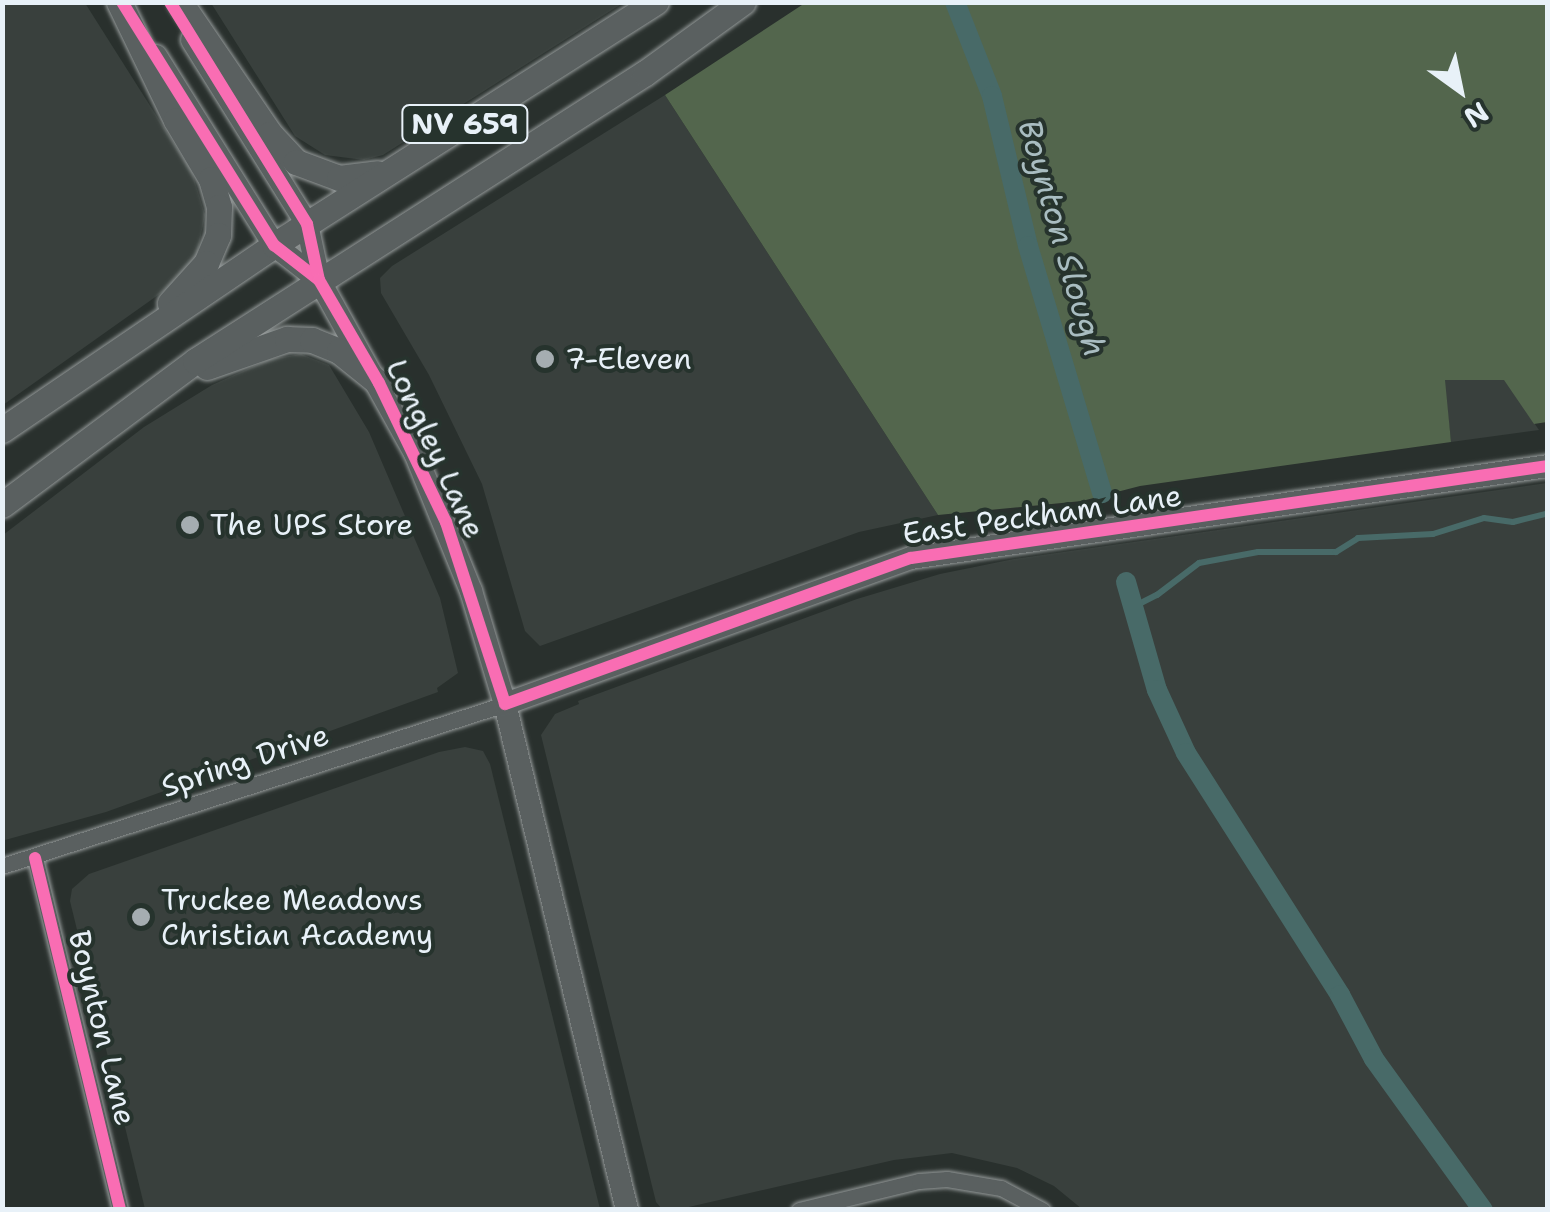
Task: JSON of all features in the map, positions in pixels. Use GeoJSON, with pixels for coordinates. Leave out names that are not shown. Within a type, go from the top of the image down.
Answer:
{"type":"FeatureCollection","features":[{"type":"Feature","properties":{"kind":"main road","name":"Longley Lane"},"geometry":{"type":"LineString","coordinates":[[120,2],[274,246],[319,280]]}},
{"type":"Feature","properties":{"kind":"main road"},"geometry":{"type":"LineString","coordinates":[[120,2],[211,179],[220,207],[218,234],[206,262],[131,339]]}},
{"type":"Feature","properties":{"kind":"main road","name":"Longley Lane"},"geometry":{"type":"LineString","coordinates":[[170,2],[306,224],[319,280],[378,384],[446,522],[504,704],[627,1210]]}},
{"type":"Feature","properties":{"kind":"main road"},"geometry":{"type":"LineString","coordinates":[[180,2],[270,134],[296,162],[321,175],[356,179],[401,164]]}},
{"type":"Feature","properties":{"kind":"main road","name":"NV 659"},"geometry":{"type":"LineString","coordinates":[[2,430],[306,224],[656,2]]}},
{"type":"Feature","properties":{"kind":"main road","name":"NV 659"},"geometry":{"type":"LineString","coordinates":[[2,504],[144,396],[646,72],[743,2]]}},
{"type":"Feature","properties":{"kind":"main road"},"geometry":{"type":"LineString","coordinates":[[144,396],[229,358],[287,339],[312,340],[339,351],[378,384]]}},
{"type":"Feature","properties":{"kind":"main road","name":"East Peckham Lane"},"geometry":{"type":"LineString","coordinates":[[504,704],[912,558],[1548,466]]}},
{"type":"Feature","properties":{"kind":"street","name":"Spring Drive"},"geometry":{"type":"LineString","coordinates":[[2,866],[504,704]]}},
{"type":"Feature","properties":{"kind":"street","name":"Boynton Lane"},"geometry":{"type":"LineString","coordinates":[[35,858],[120,1210]]}},
{"type":"Feature","properties":{"kind":"street"},"geometry":{"type":"LineString","coordinates":[[799,1210],[919,1180],[946,1179],[1001,1188],[1042,1210]]}},
{"type":"Feature","properties":{"kind":"shaded area"},"geometry":{"type":"Polygon","coordinates":[[[3,3],[85,3],[192,172],[205,215],[197,255],[168,288],[3,405],[3,3]]]}},
{"type":"Feature","properties":{"kind":"shaded area"},"geometry":{"type":"Polygon","coordinates":[[[211,3],[623,3],[383,155],[364,160],[325,155],[295,136],[211,3]]]}},
{"type":"Feature","properties":{"kind":"shaded area"},"geometry":{"type":"Polygon","coordinates":[[[665,95],[938,515],[859,532],[540,646],[525,631],[482,484],[429,375],[381,293],[380,278],[392,266],[665,95]]]}},
{"type":"Feature","properties":{"kind":"shaded area"},"geometry":{"type":"Polygon","coordinates":[[[301,354],[329,365],[369,432],[440,598],[458,673],[437,688],[438,692],[106,812],[5,840],[3,535],[144,427],[212,385],[270,359],[301,354]]]}},
{"type":"Feature","properties":{"kind":"shaded area"},"geometry":{"type":"Polygon","coordinates":[[[1444,380],[1505,380],[1539,430],[1451,442],[1444,380]]]}},
{"type":"Feature","properties":{"kind":"shaded area"},"geometry":{"type":"Polygon","coordinates":[[[1547,483],[1547,1209],[1082,1209],[1054,1186],[1017,1168],[952,1153],[894,1160],[680,1209],[661,1208],[656,1202],[541,735],[555,714],[579,704],[578,701],[857,599],[940,574],[1014,559],[1547,483]]]}},
{"type":"Feature","properties":{"kind":"shaded area"},"geometry":{"type":"Polygon","coordinates":[[[465,747],[483,751],[490,764],[600,1209],[145,1209],[70,901],[72,889],[89,874],[439,752],[465,747]]]}},
{"type":"Feature","properties":{"kind":"green space"},"geometry":{"type":"Polygon","coordinates":[[[805,3],[1547,3],[1547,422],[1534,424],[1504,380],[1445,380],[1451,442],[1140,486],[1082,501],[938,515],[665,95],[805,3]]]}},
{"type":"Feature","properties":{"kind":"waterway","name":"Boynton Slough"},"geometry":{"type":"LineString","coordinates":[[955,2],[992,96],[1028,246],[1102,493]]}},
{"type":"Feature","properties":{"kind":"waterway"},"geometry":{"type":"LineString","coordinates":[[1133,607],[1157,595],[1199,563],[1258,552],[1336,552],[1358,538],[1433,534],[1484,518],[1513,522],[1548,513]]}},
{"type":"Feature","properties":{"kind":"waterway"},"geometry":{"type":"LineString","coordinates":[[1126,582],[1157,690],[1186,753],[1340,995],[1374,1059],[1483,1210]]}},
{"type":"Feature","properties":{"kind":"cycle path"},"geometry":{"type":"LineString","coordinates":[[122,2],[274,245],[319,280]]}},
{"type":"Feature","properties":{"kind":"cycle path"},"geometry":{"type":"LineString","coordinates":[[170,2],[307,224],[319,280],[379,383],[446,522],[505,704],[911,558],[1548,466]]}},
{"type":"Feature","properties":{"kind":"cycle path"},"geometry":{"type":"LineString","coordinates":[[35,858],[120,1210]]}},
{"type":"Feature","properties":{"kind":"place","name":"7-Eleven"},"geometry":{"type":"Point","coordinates":[545,359]}},
{"type":"Feature","properties":{"kind":"place","name":"The UPS Store"},"geometry":{"type":"Point","coordinates":[190,525]}},
{"type":"Feature","properties":{"kind":"place","name":"Truckee Meadows Christian Academy"},"geometry":{"type":"Point","coordinates":[141,917]}}]}
